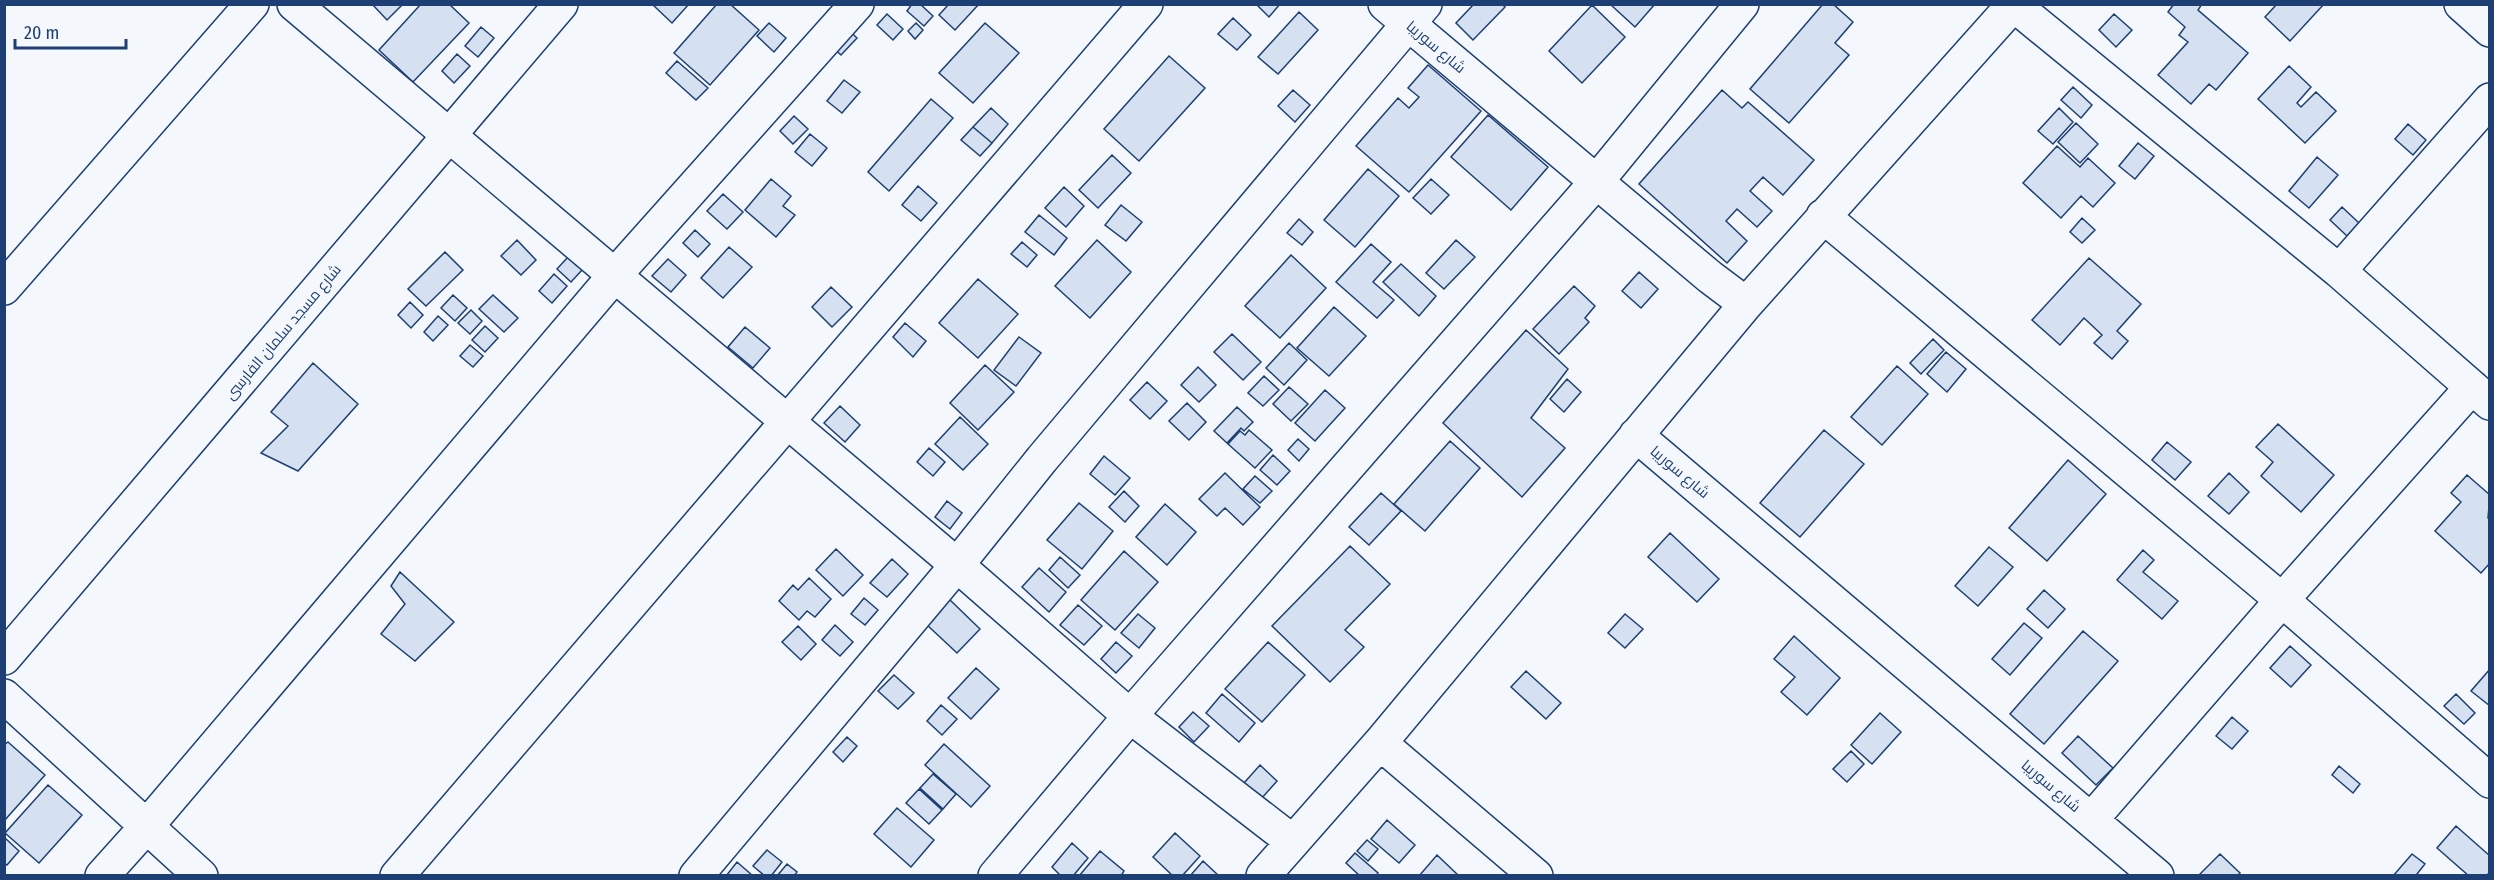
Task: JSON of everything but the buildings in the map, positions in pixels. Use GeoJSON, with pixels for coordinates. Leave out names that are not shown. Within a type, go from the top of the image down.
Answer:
{"type":"FeatureCollection","features":[{"type":"Feature","properties":{"kind":"street"},"geometry":{"type":"LineString","coordinates":[[4,288],[252,4]]}},
{"type":"Feature","properties":{"kind":"street"},"geometry":{"type":"LineString","coordinates":[[294,4],[957,565],[1130,716],[1293,842]]}},
{"type":"Feature","properties":{"kind":"street","name":"شارع مسجد سلمان الفارسى"},"geometry":{"type":"LineString","coordinates":[[4,658],[561,4]]}},
{"type":"Feature","properties":{"kind":"street"},"geometry":{"type":"LineString","coordinates":[[102,876],[615,275],[857,4]]}},
{"type":"Feature","properties":{"kind":"street"},"geometry":{"type":"LineString","coordinates":[[397,876],[1146,4]]}},
{"type":"Feature","properties":{"kind":"street"},"geometry":{"type":"LineString","coordinates":[[995,876],[1130,716],[1597,182],[1742,4]]}},
{"type":"Feature","properties":{"kind":"street"},"geometry":{"type":"LineString","coordinates":[[1746,304],[2014,4],[2339,271],[2481,395],[2282,600],[2091,820]]}},
{"type":"Feature","properties":{"kind":"street"},"geometry":{"type":"LineString","coordinates":[[2461,4],[2490,30]]}},
{"type":"Feature","properties":{"kind":"street"},"geometry":{"type":"LineString","coordinates":[[696,876],[957,565],[1406,11]]}},
{"type":"Feature","properties":{"kind":"street","name":"شارع سوريبا"},"geometry":{"type":"LineString","coordinates":[[1406,11],[1597,182],[1710,277],[1746,304],[1636,435],[2157,876]]}},
{"type":"Feature","properties":{"kind":"street"},"geometry":{"type":"LineString","coordinates":[[2339,271],[2490,100]]}},
{"type":"Feature","properties":{"kind":"street"},"geometry":{"type":"LineString","coordinates":[[1823,216],[2282,600],[2490,781]]}},
{"type":"Feature","properties":{"kind":"street"},"geometry":{"type":"LineString","coordinates":[[1263,876],[1380,743],[1636,435]]}},
{"type":"Feature","properties":{"kind":"street"},"geometry":{"type":"LineString","coordinates":[[4,696],[201,876]]}},
{"type":"Feature","properties":{"kind":"street"},"geometry":{"type":"LineString","coordinates":[[1380,743],[1536,876]]}}]}
